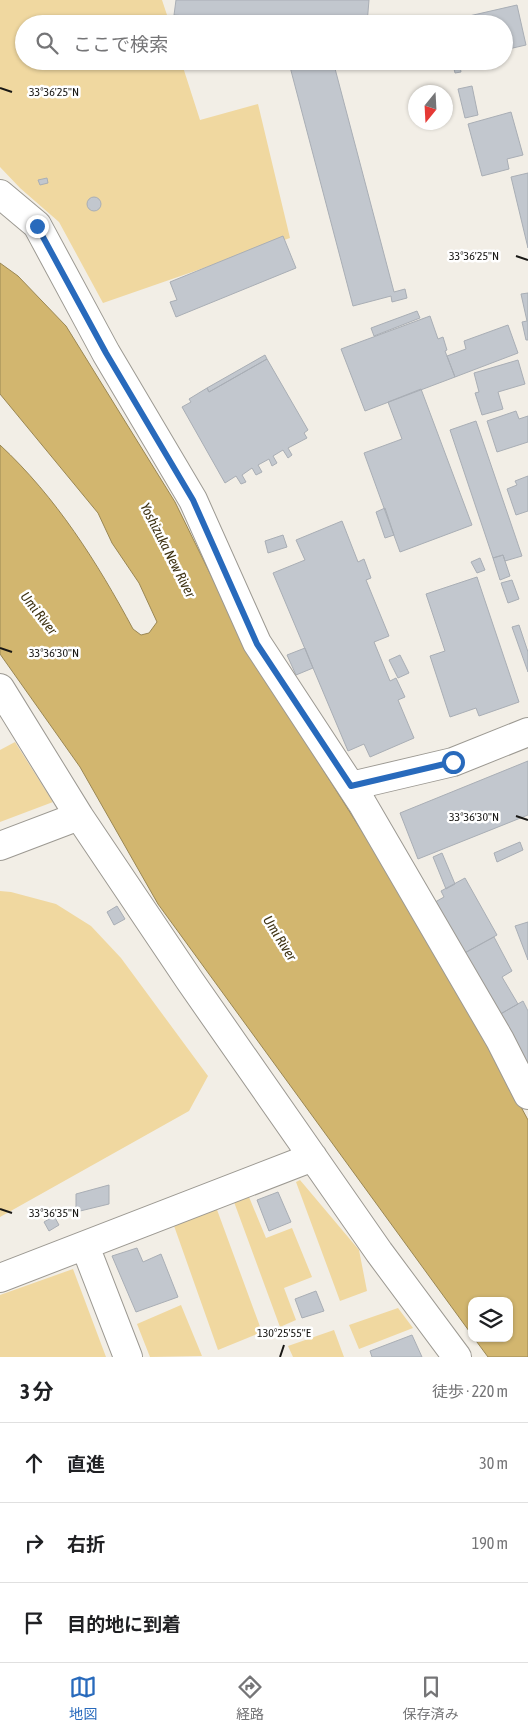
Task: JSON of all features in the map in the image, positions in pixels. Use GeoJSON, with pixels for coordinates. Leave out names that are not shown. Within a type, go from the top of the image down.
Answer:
{"type":"FeatureCollection","features":[{"type":"Feature","properties":{"kind":"street"},"geometry":{"type":"LineString","coordinates":[[0,194],[37,226],[106,353],[193,500],[257,644],[351,786],[500,1040],[528,1096]]}},
{"type":"Feature","properties":{"kind":"street"},"geometry":{"type":"LineString","coordinates":[[0,688],[79,816],[190,981],[379,1252],[457,1357]]}},
{"type":"Feature","properties":{"kind":"street"},"geometry":{"type":"LineString","coordinates":[[351,786],[453,762],[528,732]]}},
{"type":"Feature","properties":{"kind":"street"},"geometry":{"type":"LineString","coordinates":[[0,846],[79,816]]}},
{"type":"Feature","properties":{"kind":"street"},"geometry":{"type":"LineString","coordinates":[[0,1278],[313,1157]]}},
{"type":"Feature","properties":{"kind":"street"},"geometry":{"type":"LineString","coordinates":[[85,1246],[128,1357]]}},
{"type":"Feature","properties":{"kind":"shaded area"},"geometry":{"type":"Polygon","coordinates":[[[0,0],[162,0],[167,15],[15,15],[15,70],[184,70],[200,120],[258,104],[290,238],[103,303],[59,222],[20,188],[0,167],[0,0]]]}},
{"type":"Feature","properties":{"kind":"shaded area"},"geometry":{"type":"Polygon","coordinates":[[[15,742],[53,802],[0,822],[0,750],[15,742]]]}},
{"type":"Feature","properties":{"kind":"shaded area"},"geometry":{"type":"Polygon","coordinates":[[[0,891],[11,892],[56,904],[91,926],[121,958],[208,1076],[189,1111],[0,1217],[0,891]]]}},
{"type":"Feature","properties":{"kind":"shaded area"},"geometry":{"type":"Polygon","coordinates":[[[300,1180],[359,1250],[367,1291],[340,1301],[296,1182],[300,1180]]]}},
{"type":"Feature","properties":{"kind":"shaded area"},"geometry":{"type":"Polygon","coordinates":[[[249,1197],[266,1238],[292,1228],[312,1277],[284,1288],[296,1320],[280,1327],[234,1202],[249,1197]]]}},
{"type":"Feature","properties":{"kind":"shaded area"},"geometry":{"type":"Polygon","coordinates":[[[216,1207],[262,1332],[218,1350],[173,1223],[216,1207]]]}},
{"type":"Feature","properties":{"kind":"shaded area"},"geometry":{"type":"Polygon","coordinates":[[[73,1269],[106,1357],[0,1357],[0,1295],[73,1269]]]}},
{"type":"Feature","properties":{"kind":"shaded area"},"geometry":{"type":"Polygon","coordinates":[[[181,1305],[202,1356],[150,1357],[137,1324],[181,1305]]]}},
{"type":"Feature","properties":{"kind":"shaded area"},"geometry":{"type":"Polygon","coordinates":[[[398,1308],[413,1328],[359,1349],[349,1325],[398,1308]]]}},
{"type":"Feature","properties":{"kind":"shaded area"},"geometry":{"type":"Polygon","coordinates":[[[334,1330],[344,1357],[293,1357],[288,1346],[334,1330]]]}},
{"type":"Feature","properties":{"kind":"water"},"geometry":{"type":"Polygon","coordinates":[[[0,263],[18,276],[66,326],[175,502],[248,651],[437,950],[528,1120],[528,1357],[488,1357],[477,1342],[513,1342],[513,1297],[468,1297],[468,1330],[158,904],[80,767],[0,654],[0,445],[39,486],[74,531],[105,579],[133,629],[141,635],[149,633],[157,622],[139,583],[112,543],[98,513],[0,394],[0,263]]]}},
{"type":"Feature","properties":{"kind":"building"},"geometry":{"type":"Polygon","coordinates":[[[176,0],[369,0],[368,15],[174,15],[176,0]]]}},
{"type":"Feature","properties":{"kind":"building"},"geometry":{"type":"Polygon","coordinates":[[[517,5],[526,45],[513,48],[513,15],[473,15],[517,5]]]}},
{"type":"Feature","properties":{"kind":"building"},"geometry":{"type":"Polygon","coordinates":[[[291,70],[335,70],[394,292],[405,289],[407,298],[392,302],[391,296],[353,306],[291,70]]]}},
{"type":"Feature","properties":{"kind":"building"},"geometry":{"type":"Polygon","coordinates":[[[454,70],[461,70],[461,72],[455,73],[454,70]]]}},
{"type":"Feature","properties":{"kind":"building"},"geometry":{"type":"Polygon","coordinates":[[[472,86],[478,115],[465,118],[458,89],[472,86]]]}},
{"type":"Feature","properties":{"kind":"building"},"geometry":{"type":"Polygon","coordinates":[[[511,112],[523,155],[507,159],[509,169],[482,176],[468,124],[511,112]]]}},
{"type":"Feature","properties":{"kind":"building"},"geometry":{"type":"Polygon","coordinates":[[[528,173],[528,248],[511,177],[528,173]]]}},
{"type":"Feature","properties":{"kind":"building"},"geometry":{"type":"Polygon","coordinates":[[[47,178],[48,183],[40,185],[38,180],[47,178]]]}},
{"type":"Feature","properties":{"kind":"building"},"geometry":{"type":"Polygon","coordinates":[[[94,197],[99,199],[101,204],[99,209],[94,211],[89,209],[87,204],[89,199],[94,197]]]}},
{"type":"Feature","properties":{"kind":"building"},"geometry":{"type":"Polygon","coordinates":[[[283,236],[296,268],[176,317],[170,302],[177,300],[170,282],[283,236]]]}},
{"type":"Feature","properties":{"kind":"building"},"geometry":{"type":"Polygon","coordinates":[[[528,293],[528,340],[526,340],[522,322],[527,321],[521,294],[528,293]]]}},
{"type":"Feature","properties":{"kind":"building"},"geometry":{"type":"Polygon","coordinates":[[[417,311],[420,318],[374,336],[371,328],[417,311]]]}},
{"type":"Feature","properties":{"kind":"building"},"geometry":{"type":"Polygon","coordinates":[[[430,316],[438,339],[443,337],[447,350],[445,351],[455,377],[365,411],[341,349],[430,316]]]}},
{"type":"Feature","properties":{"kind":"building"},"geometry":{"type":"Polygon","coordinates":[[[508,325],[518,353],[455,377],[447,356],[466,349],[464,341],[508,325]]]}},
{"type":"Feature","properties":{"kind":"building"},"geometry":{"type":"Polygon","coordinates":[[[265,355],[267,359],[209,392],[207,388],[265,355]]]}},
{"type":"Feature","properties":{"kind":"building"},"geometry":{"type":"Polygon","coordinates":[[[267,359],[308,430],[304,433],[307,438],[288,448],[292,455],[288,458],[283,450],[273,456],[277,463],[272,466],[269,459],[258,465],[262,472],[256,475],[252,468],[242,475],[246,482],[241,484],[236,476],[225,483],[182,407],[191,402],[189,399],[207,388],[209,392],[267,359]]]}},
{"type":"Feature","properties":{"kind":"building"},"geometry":{"type":"Polygon","coordinates":[[[518,360],[525,384],[498,392],[503,409],[482,415],[475,393],[479,392],[474,373],[518,360]]]}},
{"type":"Feature","properties":{"kind":"building"},"geometry":{"type":"Polygon","coordinates":[[[421,389],[472,525],[400,552],[364,453],[402,439],[388,402],[421,389]]]}},
{"type":"Feature","properties":{"kind":"building"},"geometry":{"type":"Polygon","coordinates":[[[516,411],[519,419],[528,416],[528,442],[497,452],[487,421],[516,411]]]}},
{"type":"Feature","properties":{"kind":"building"},"geometry":{"type":"Polygon","coordinates":[[[476,421],[522,556],[505,561],[503,555],[493,558],[450,430],[476,421]]]}},
{"type":"Feature","properties":{"kind":"building"},"geometry":{"type":"Polygon","coordinates":[[[528,476],[528,511],[516,515],[507,489],[517,485],[515,481],[528,476]]]}},
{"type":"Feature","properties":{"kind":"building"},"geometry":{"type":"Polygon","coordinates":[[[385,508],[394,535],[385,538],[376,512],[385,508]]]}},
{"type":"Feature","properties":{"kind":"building"},"geometry":{"type":"Polygon","coordinates":[[[342,521],[358,562],[364,559],[371,578],[366,580],[389,636],[374,642],[390,681],[396,678],[405,697],[398,700],[414,738],[370,757],[364,744],[348,751],[273,573],[305,560],[296,540],[342,521]]]}},
{"type":"Feature","properties":{"kind":"building"},"geometry":{"type":"Polygon","coordinates":[[[283,535],[287,547],[268,553],[265,541],[283,535]]]}},
{"type":"Feature","properties":{"kind":"building"},"geometry":{"type":"Polygon","coordinates":[[[503,555],[510,576],[500,580],[493,558],[503,555]]]}},
{"type":"Feature","properties":{"kind":"building"},"geometry":{"type":"Polygon","coordinates":[[[480,558],[485,570],[477,573],[471,562],[480,558]]]}},
{"type":"Feature","properties":{"kind":"building"},"geometry":{"type":"Polygon","coordinates":[[[477,577],[519,702],[479,716],[476,708],[450,717],[430,656],[445,651],[426,594],[477,577]]]}},
{"type":"Feature","properties":{"kind":"building"},"geometry":{"type":"Polygon","coordinates":[[[512,580],[519,599],[508,603],[501,583],[512,580]]]}},
{"type":"Feature","properties":{"kind":"building"},"geometry":{"type":"Polygon","coordinates":[[[519,625],[528,652],[528,672],[512,627],[519,625]]]}},
{"type":"Feature","properties":{"kind":"building"},"geometry":{"type":"Polygon","coordinates":[[[305,648],[313,668],[296,675],[287,655],[305,648]]]}},
{"type":"Feature","properties":{"kind":"building"},"geometry":{"type":"Polygon","coordinates":[[[400,655],[409,673],[398,678],[389,660],[400,655]]]}},
{"type":"Feature","properties":{"kind":"building"},"geometry":{"type":"Polygon","coordinates":[[[528,761],[528,815],[418,859],[400,813],[528,761]]]}},
{"type":"Feature","properties":{"kind":"building"},"geometry":{"type":"Polygon","coordinates":[[[520,842],[523,850],[497,862],[494,853],[520,842]]]}},
{"type":"Feature","properties":{"kind":"building"},"geometry":{"type":"Polygon","coordinates":[[[442,853],[455,884],[446,889],[433,857],[442,853]]]}},
{"type":"Feature","properties":{"kind":"building"},"geometry":{"type":"Polygon","coordinates":[[[465,878],[497,935],[459,956],[430,905],[444,897],[441,891],[465,878]]]}},
{"type":"Feature","properties":{"kind":"building"},"geometry":{"type":"Polygon","coordinates":[[[117,906],[125,919],[114,925],[107,912],[117,906]]]}},
{"type":"Feature","properties":{"kind":"building"},"geometry":{"type":"Polygon","coordinates":[[[528,922],[528,960],[515,926],[528,922]]]}},
{"type":"Feature","properties":{"kind":"building"},"geometry":{"type":"Polygon","coordinates":[[[494,937],[512,971],[502,977],[518,1004],[497,1016],[461,955],[494,937]]]}},
{"type":"Feature","properties":{"kind":"building"},"geometry":{"type":"Polygon","coordinates":[[[523,1001],[528,1011],[528,1070],[497,1016],[523,1001]]]}},
{"type":"Feature","properties":{"kind":"building"},"geometry":{"type":"Polygon","coordinates":[[[109,1185],[109,1204],[76,1212],[76,1194],[109,1185]]]}},
{"type":"Feature","properties":{"kind":"building"},"geometry":{"type":"Polygon","coordinates":[[[278,1192],[291,1222],[269,1231],[257,1200],[278,1192]]]}},
{"type":"Feature","properties":{"kind":"building"},"geometry":{"type":"Polygon","coordinates":[[[54,1216],[59,1225],[49,1231],[44,1222],[54,1216]]]}},
{"type":"Feature","properties":{"kind":"building"},"geometry":{"type":"Polygon","coordinates":[[[137,1248],[143,1262],[161,1254],[178,1297],[136,1312],[112,1256],[137,1248]]]}},
{"type":"Feature","properties":{"kind":"building"},"geometry":{"type":"Polygon","coordinates":[[[316,1291],[324,1311],[302,1318],[295,1299],[316,1291]]]}},
{"type":"Feature","properties":{"kind":"building"},"geometry":{"type":"Polygon","coordinates":[[[412,1335],[422,1357],[372,1357],[370,1351],[412,1335]]]}},
{"type":"Feature","properties":{"kind":"route"},"geometry":{"type":"LineString","coordinates":[[37,226],[106,353],[193,500],[257,644],[351,786],[453,762]]}},
{"type":"Feature","properties":{"kind":"water label","name":"Yoshizuka New River"},"geometry":{"type":"Point","coordinates":[168,550]}},
{"type":"Feature","properties":{"kind":"water label","name":"Umi River"},"geometry":{"type":"Point","coordinates":[39,613]}},
{"type":"Feature","properties":{"kind":"water label","name":"Umi River"},"geometry":{"type":"Point","coordinates":[280,938]}}]}
